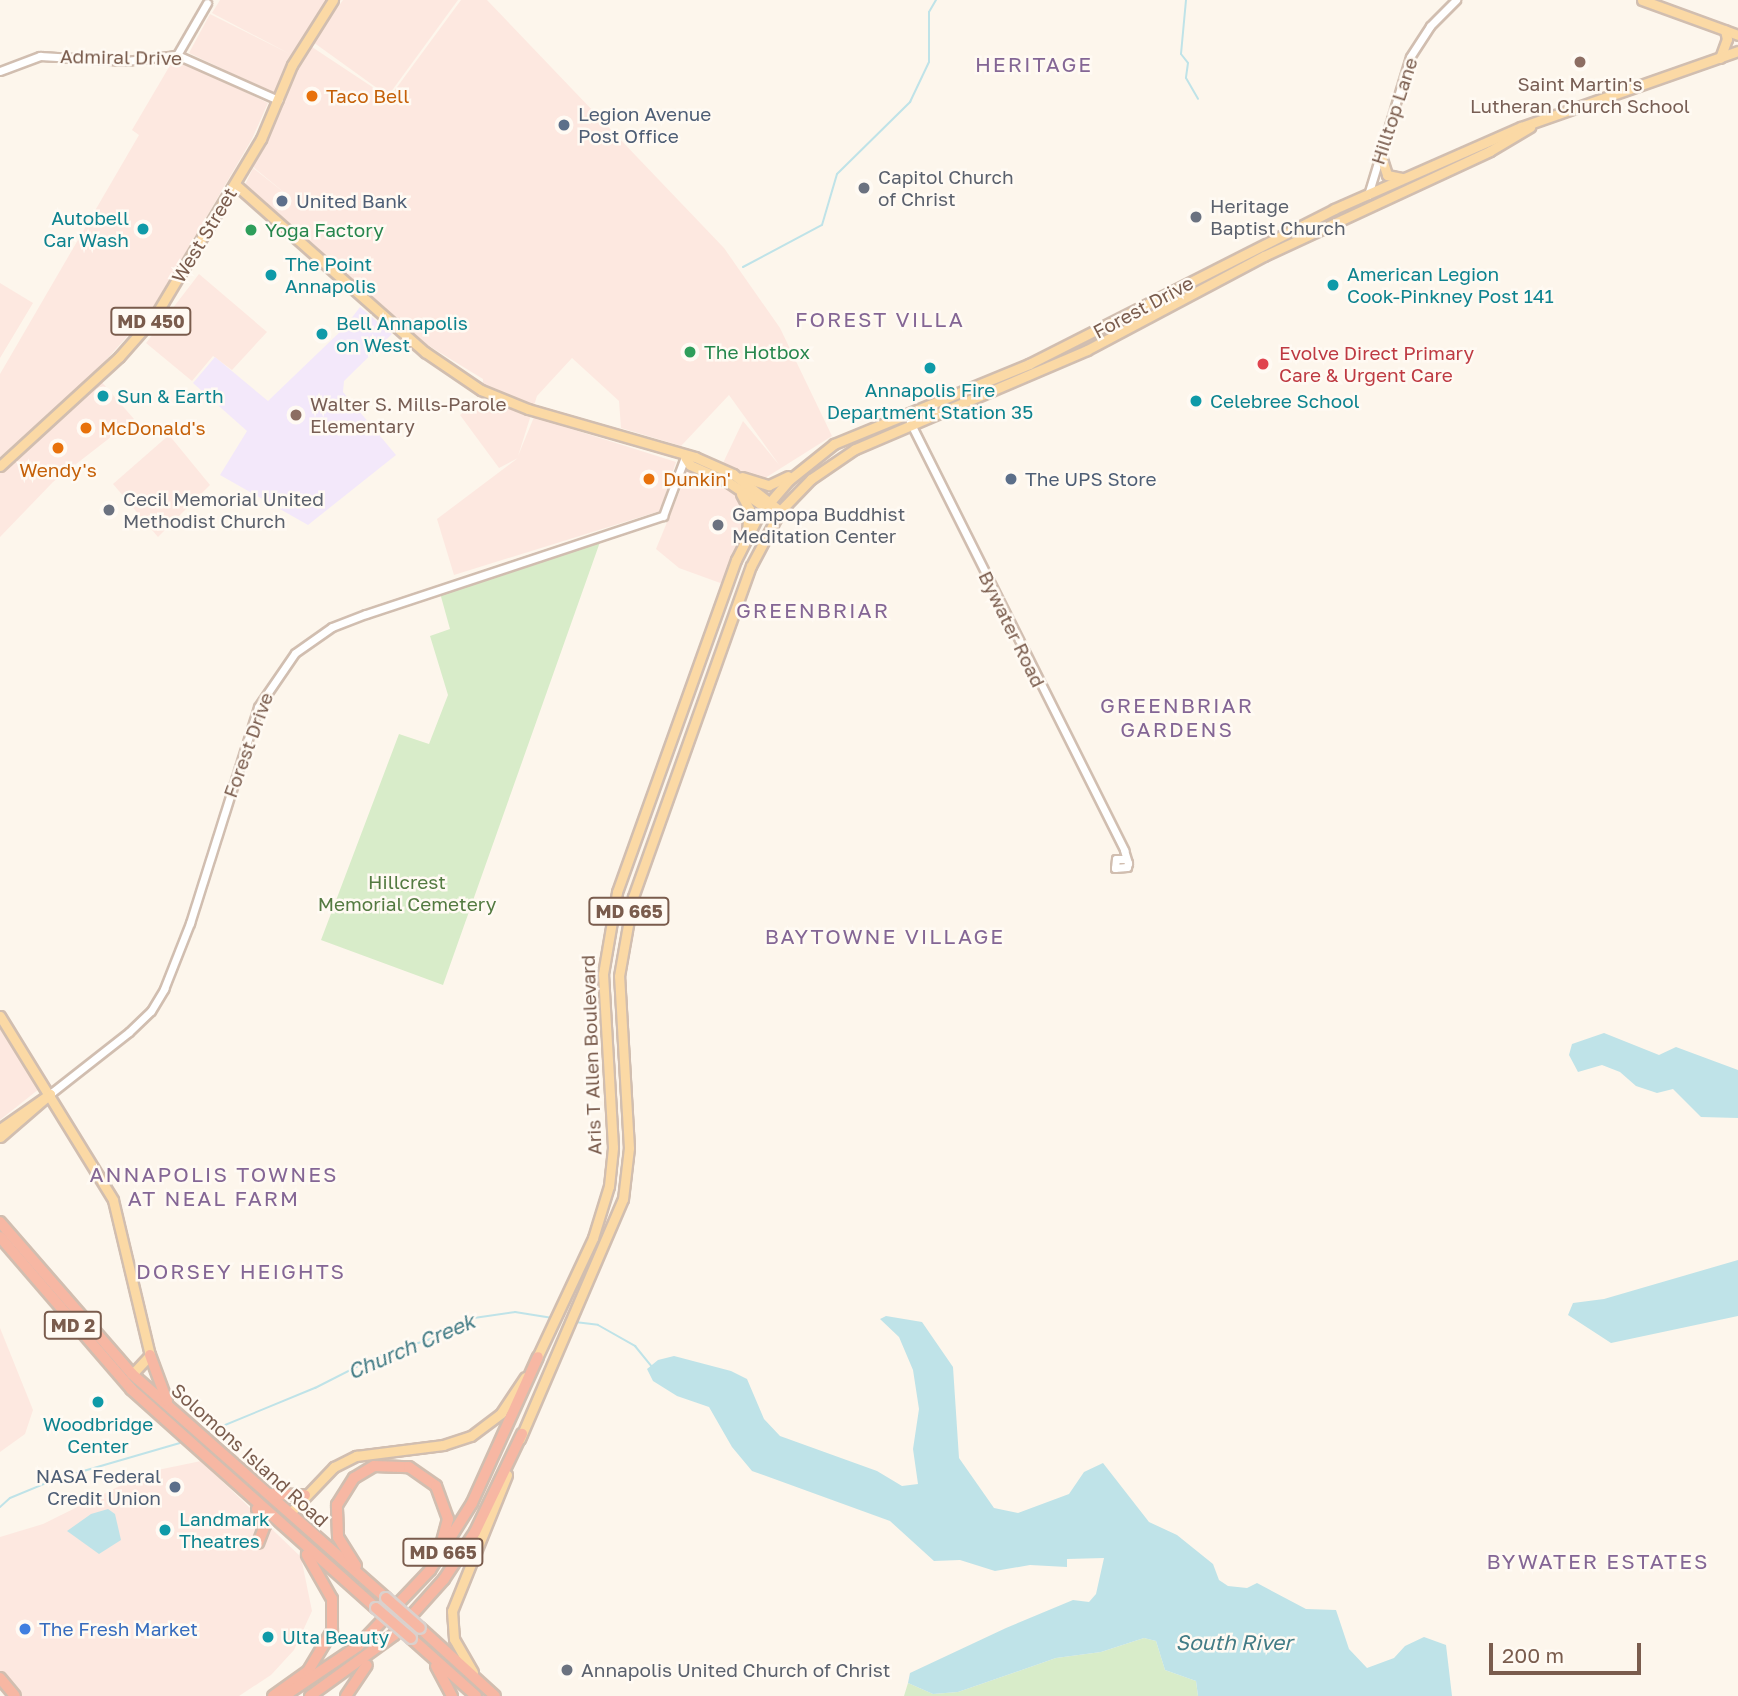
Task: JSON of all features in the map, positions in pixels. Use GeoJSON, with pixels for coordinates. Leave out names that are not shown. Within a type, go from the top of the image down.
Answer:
{"type":"FeatureCollection","features":[{"type":"Feature","properties":{"kind":"highway","name":"Solomons Island Road"},"geometry":{"type":"LineString","coordinates":[[0,1222],[132,1374],[495,1696]]}},
{"type":"Feature","properties":{"kind":"highway","name":"Solomons Island Road"},"geometry":{"type":"LineString","coordinates":[[0,1237],[125,1383],[294,1538],[476,1696]]}},
{"type":"Feature","properties":{"kind":"highway"},"geometry":{"type":"LineString","coordinates":[[65,1316],[125,1373],[132,1374]]}},
{"type":"Feature","properties":{"kind":"highway"},"geometry":{"type":"LineString","coordinates":[[150,1355],[171,1408]]}},
{"type":"Feature","properties":{"kind":"highway","name":"Aris T Allen Boulevard"},"geometry":{"type":"LineString","coordinates":[[285,1696],[339,1663],[418,1585],[472,1503],[539,1355]]}},
{"type":"Feature","properties":{"kind":"highway"},"geometry":{"type":"LineString","coordinates":[[125,1383],[135,1385],[155,1403],[181,1416]]}},
{"type":"Feature","properties":{"kind":"highway","name":"Aris T Allen Boulevard"},"geometry":{"type":"LineString","coordinates":[[310,1696],[348,1673],[394,1635],[461,1555],[522,1434]]}},
{"type":"Feature","properties":{"kind":"highway"},"geometry":{"type":"LineString","coordinates":[[366,1581],[338,1537],[337,1505],[347,1486],[364,1471],[399,1464],[428,1477],[447,1508],[443,1541],[418,1585]]}},
{"type":"Feature","properties":{"kind":"highway"},"geometry":{"type":"LineString","coordinates":[[267,1493],[305,1495]]}},
{"type":"Feature","properties":{"kind":"highway"},"geometry":{"type":"LineString","coordinates":[[249,1496],[264,1521],[258,1543]]}},
{"type":"Feature","properties":{"kind":"highway"},"geometry":{"type":"LineString","coordinates":[[279,1524],[290,1513]]}},
{"type":"Feature","properties":{"kind":"highway"},"geometry":{"type":"LineString","coordinates":[[274,1696],[317,1661],[333,1621],[328,1586],[294,1538]]}},
{"type":"Feature","properties":{"kind":"highway"},"geometry":{"type":"LineString","coordinates":[[346,1696],[354,1678],[394,1635]]}},
{"type":"Feature","properties":{"kind":"highway"},"geometry":{"type":"LineString","coordinates":[[426,1651],[452,1696]]}},
{"type":"Feature","properties":{"kind":"highway"},"geometry":{"type":"LineString","coordinates":[[0,1678],[15,1696]]}},
{"type":"Feature","properties":{"kind":"main road","name":"West Street"},"geometry":{"type":"LineString","coordinates":[[0,466],[119,357],[155,316],[235,184],[278,100],[292,65],[333,0]]}},
{"type":"Feature","properties":{"kind":"main road"},"geometry":{"type":"LineString","coordinates":[[1642,0],[1738,35]]}},
{"type":"Feature","properties":{"kind":"main road"},"geometry":{"type":"LineString","coordinates":[[1720,58],[1727,39],[1725,30]]}},
{"type":"Feature","properties":{"kind":"main road","name":"Forest Drive"},"geometry":{"type":"LineString","coordinates":[[769,504],[803,465],[834,444],[950,398],[1090,335],[1302,224],[1530,127],[1738,51]]}},
{"type":"Feature","properties":{"kind":"main road","name":"Forest Drive"},"geometry":{"type":"LineString","coordinates":[[780,511],[834,461],[1087,350],[1364,209],[1497,147],[1530,127]]}},
{"type":"Feature","properties":{"kind":"main road"},"geometry":{"type":"LineString","coordinates":[[1380,153],[1387,175],[1405,178]]}},
{"type":"Feature","properties":{"kind":"main road"},"geometry":{"type":"LineString","coordinates":[[235,184],[425,352],[481,390],[528,409],[685,457],[690,465],[731,478],[769,485],[803,465]]}},
{"type":"Feature","properties":{"kind":"main road"},"geometry":{"type":"LineString","coordinates":[[1364,209],[1368,195]]}},
{"type":"Feature","properties":{"kind":"main road"},"geometry":{"type":"LineString","coordinates":[[950,398],[954,409]]}},
{"type":"Feature","properties":{"kind":"main road"},"geometry":{"type":"LineString","coordinates":[[731,478],[760,503],[769,504],[780,511]]}},
{"type":"Feature","properties":{"kind":"main road"},"geometry":{"type":"LineString","coordinates":[[731,478],[748,503],[744,542]]}},
{"type":"Feature","properties":{"kind":"main road","name":"Aris T Allen Boulevard"},"geometry":{"type":"LineString","coordinates":[[539,1355],[600,1221],[611,1168],[603,974],[611,915],[744,542],[769,504]]}},
{"type":"Feature","properties":{"kind":"main road","name":"Aris T Allen Boulevard"},"geometry":{"type":"LineString","coordinates":[[522,1434],[615,1225],[628,1170],[620,976],[627,919],[751,566],[780,511]]}},
{"type":"Feature","properties":{"kind":"main road"},"geometry":{"type":"LineString","coordinates":[[0,1016],[113,1200],[150,1355],[132,1374]]}},
{"type":"Feature","properties":{"kind":"main road","name":"Forest Drive"},"geometry":{"type":"LineString","coordinates":[[0,1129],[50,1094]]}},
{"type":"Feature","properties":{"kind":"main road","name":"Forest Drive"},"geometry":{"type":"LineString","coordinates":[[0,1137],[50,1094]]}},
{"type":"Feature","properties":{"kind":"main road"},"geometry":{"type":"LineString","coordinates":[[290,1513],[334,1468],[356,1456],[443,1445],[481,1430],[500,1413],[539,1355]]}},
{"type":"Feature","properties":{"kind":"main road"},"geometry":{"type":"LineString","coordinates":[[485,1687],[458,1649],[452,1611],[522,1434]]}},
{"type":"Feature","properties":{"kind":"street","name":"Hilltop Lane"},"geometry":{"type":"LineString","coordinates":[[1368,195],[1411,55],[1430,26],[1456,0]]}},
{"type":"Feature","properties":{"kind":"street"},"geometry":{"type":"LineString","coordinates":[[177,55],[208,2]]}},
{"type":"Feature","properties":{"kind":"street","name":"Admiral Drive"},"geometry":{"type":"LineString","coordinates":[[0,71],[40,55],[126,61],[177,55],[278,100]]}},
{"type":"Feature","properties":{"kind":"street","name":"Bywater Road"},"geometry":{"type":"LineString","coordinates":[[907,414],[1123,858]]}},
{"type":"Feature","properties":{"kind":"street","name":"Forest Drive"},"geometry":{"type":"LineString","coordinates":[[50,1094],[129,1032],[164,989],[190,923],[258,708],[295,653],[332,627],[366,614],[663,516],[685,457]]}},
{"type":"Feature","properties":{"kind":"shaded area"},"geometry":{"type":"Polygon","coordinates":[[[220,0],[341,0],[309,45],[389,98],[461,0],[487,0],[724,248],[780,328],[832,436],[762,480],[723,463],[743,421],[780,466],[729,395],[681,446],[621,428],[619,401],[572,358],[537,396],[518,456],[534,417],[676,462],[660,511],[454,575],[437,519],[518,458],[499,468],[460,415],[483,396],[483,379],[421,341],[244,187],[253,168],[291,198],[252,166],[286,99],[189,53],[210,14],[290,54],[212,13],[220,0]]]}},
{"type":"Feature","properties":{"kind":"shaded area"},"geometry":{"type":"Polygon","coordinates":[[[343,0],[458,0],[388,96],[313,42],[343,0]]]}},
{"type":"Feature","properties":{"kind":"shaded area"},"geometry":{"type":"Polygon","coordinates":[[[172,62],[186,63],[268,103],[252,139],[153,308],[97,370],[0,457],[0,374],[139,135],[132,130],[172,62]]]}},
{"type":"Feature","properties":{"kind":"shaded area"},"geometry":{"type":"Polygon","coordinates":[[[199,274],[267,332],[232,370],[213,356],[192,381],[146,343],[199,274]]]}},
{"type":"Feature","properties":{"kind":"shaded area"},"geometry":{"type":"Polygon","coordinates":[[[0,283],[33,303],[0,358],[0,283]]]}},
{"type":"Feature","properties":{"kind":"shaded area","name":"Walter S. Mills-Parole Elementary"},"geometry":{"type":"Polygon","coordinates":[[[360,307],[392,334],[344,381],[343,392],[396,455],[308,525],[220,475],[247,431],[193,383],[215,357],[268,401],[344,328],[360,307]]]}},
{"type":"Feature","properties":{"kind":"shaded area"},"geometry":{"type":"Polygon","coordinates":[[[99,379],[134,419],[53,482],[0,537],[0,473],[99,379]]]}},
{"type":"Feature","properties":{"kind":"shaded area"},"geometry":{"type":"Polygon","coordinates":[[[169,435],[210,485],[158,537],[113,484],[169,435]]]}},
{"type":"Feature","properties":{"kind":"shaded area"},"geometry":{"type":"Polygon","coordinates":[[[689,469],[739,496],[748,515],[723,584],[679,568],[656,549],[689,469]]]}},
{"type":"Feature","properties":{"kind":"shaded area"},"geometry":{"type":"Polygon","coordinates":[[[0,1029],[39,1089],[0,1120],[0,1029]]]}},
{"type":"Feature","properties":{"kind":"shaded area"},"geometry":{"type":"Polygon","coordinates":[[[0,1328],[33,1410],[25,1434],[0,1452],[0,1328]]]}},
{"type":"Feature","properties":{"kind":"shaded area"},"geometry":{"type":"Polygon","coordinates":[[[201,1461],[301,1557],[312,1611],[294,1650],[271,1675],[239,1696],[5,1696],[0,1690],[0,1537],[43,1524],[148,1472],[201,1461]]]}},
{"type":"Feature","properties":{"kind":"green space","name":"Hillcrest Memorial Cemetery"},"geometry":{"type":"Polygon","coordinates":[[[600,542],[443,985],[321,940],[399,734],[429,744],[448,695],[430,636],[450,629],[440,593],[600,542]]]}},
{"type":"Feature","properties":{"kind":"green space"},"geometry":{"type":"Polygon","coordinates":[[[1144,1638],[1156,1641],[1165,1670],[1196,1681],[1198,1696],[904,1696],[908,1683],[933,1694],[958,1692],[1056,1658],[1101,1652],[1144,1638]]]}},
{"type":"Feature","properties":{"kind":"water"},"geometry":{"type":"Polygon","coordinates":[[[1604,1033],[1659,1055],[1676,1047],[1738,1070],[1738,1118],[1701,1117],[1673,1089],[1657,1093],[1636,1086],[1620,1072],[1602,1065],[1578,1072],[1569,1055],[1572,1044],[1604,1033]]]}},
{"type":"Feature","properties":{"kind":"water"},"geometry":{"type":"Polygon","coordinates":[[[1738,1260],[1738,1316],[1611,1343],[1568,1315],[1573,1303],[1604,1299],[1738,1260]]]}},
{"type":"Feature","properties":{"kind":"water","name":"South River"},"geometry":{"type":"Polygon","coordinates":[[[886,1316],[922,1322],[953,1367],[959,1458],[994,1508],[1018,1513],[1069,1494],[1084,1472],[1103,1463],[1149,1522],[1177,1535],[1213,1564],[1219,1580],[1228,1586],[1247,1588],[1257,1583],[1306,1609],[1336,1610],[1349,1649],[1367,1668],[1394,1658],[1405,1646],[1424,1637],[1446,1645],[1452,1696],[1198,1696],[1196,1681],[1165,1670],[1156,1641],[1144,1638],[1101,1652],[1056,1658],[958,1692],[933,1694],[908,1683],[910,1673],[1006,1628],[1073,1600],[1089,1602],[1096,1594],[1104,1558],[1067,1559],[1067,1567],[1030,1565],[995,1571],[960,1560],[934,1561],[890,1521],[752,1471],[732,1447],[709,1407],[677,1396],[653,1381],[647,1369],[658,1360],[674,1356],[731,1371],[747,1379],[764,1419],[780,1436],[877,1471],[902,1486],[918,1484],[913,1449],[919,1409],[913,1370],[899,1337],[880,1319],[886,1316]]]}},
{"type":"Feature","properties":{"kind":"water"},"geometry":{"type":"Polygon","coordinates":[[[108,1509],[115,1514],[121,1540],[99,1554],[67,1531],[91,1514],[108,1509]]]}},
{"type":"Feature","properties":{"kind":"waterway"},"geometry":{"type":"LineString","coordinates":[[743,267],[822,225],[837,174],[910,102],[929,62],[929,12],[936,0]]}},
{"type":"Feature","properties":{"kind":"waterway"},"geometry":{"type":"LineString","coordinates":[[1186,0],[1181,54],[1188,63],[1186,78],[1198,99]]}},
{"type":"Feature","properties":{"kind":"waterway","name":"Church Creek"},"geometry":{"type":"LineString","coordinates":[[208,1432],[315,1388],[380,1355],[428,1340],[467,1319],[515,1312],[553,1318]]}},
{"type":"Feature","properties":{"kind":"waterway","name":"Church Creek"},"geometry":{"type":"LineString","coordinates":[[575,1322],[598,1325],[635,1346],[651,1366]]}},
{"type":"Feature","properties":{"kind":"waterway","name":"Church Creek"},"geometry":{"type":"LineString","coordinates":[[0,1507],[10,1498],[56,1479],[180,1443]]}},
{"type":"Feature","properties":{"kind":"place","name":"Saint Martin's Lutheran Church School"},"geometry":{"type":"Point","coordinates":[1580,62]}},
{"type":"Feature","properties":{"kind":"place","name":"Taco Bell"},"geometry":{"type":"Point","coordinates":[312,96]}},
{"type":"Feature","properties":{"kind":"place","name":"Legion Avenue Post Office"},"geometry":{"type":"Point","coordinates":[564,125]}},
{"type":"Feature","properties":{"kind":"place","name":"Capitol Church of Christ"},"geometry":{"type":"Point","coordinates":[864,188]}},
{"type":"Feature","properties":{"kind":"place","name":"United Bank"},"geometry":{"type":"Point","coordinates":[282,201]}},
{"type":"Feature","properties":{"kind":"place","name":"Heritage Baptist Church"},"geometry":{"type":"Point","coordinates":[1196,217]}},
{"type":"Feature","properties":{"kind":"place","name":"Autobell Car Wash"},"geometry":{"type":"Point","coordinates":[143,229]}},
{"type":"Feature","properties":{"kind":"place","name":"Yoga Factory"},"geometry":{"type":"Point","coordinates":[251,230]}},
{"type":"Feature","properties":{"kind":"place","name":"The Point Annapolis"},"geometry":{"type":"Point","coordinates":[271,275]}},
{"type":"Feature","properties":{"kind":"place","name":"American Legion Cook-Pinkney Post 141"},"geometry":{"type":"Point","coordinates":[1333,285]}},
{"type":"Feature","properties":{"kind":"place","name":"Bell Annapolis on West"},"geometry":{"type":"Point","coordinates":[322,334]}},
{"type":"Feature","properties":{"kind":"place","name":"The Hotbox"},"geometry":{"type":"Point","coordinates":[690,352]}},
{"type":"Feature","properties":{"kind":"place","name":"Evolve Direct Primary Care & Urgent Care"},"geometry":{"type":"Point","coordinates":[1263,364]}},
{"type":"Feature","properties":{"kind":"place","name":"Annapolis Fire Department Station 35"},"geometry":{"type":"Point","coordinates":[930,368]}},
{"type":"Feature","properties":{"kind":"place","name":"Sun & Earth"},"geometry":{"type":"Point","coordinates":[103,396]}},
{"type":"Feature","properties":{"kind":"place","name":"Celebree School"},"geometry":{"type":"Point","coordinates":[1196,401]}},
{"type":"Feature","properties":{"kind":"place","name":"Walter S. Mills-Parole Elementary"},"geometry":{"type":"Point","coordinates":[296,415]}},
{"type":"Feature","properties":{"kind":"place","name":"McDonald's"},"geometry":{"type":"Point","coordinates":[86,428]}},
{"type":"Feature","properties":{"kind":"place","name":"Wendy's"},"geometry":{"type":"Point","coordinates":[58,448]}},
{"type":"Feature","properties":{"kind":"place","name":"Dunkin'"},"geometry":{"type":"Point","coordinates":[649,479]}},
{"type":"Feature","properties":{"kind":"place","name":"The UPS Store"},"geometry":{"type":"Point","coordinates":[1011,479]}},
{"type":"Feature","properties":{"kind":"place","name":"Cecil Memorial United Methodist Church"},"geometry":{"type":"Point","coordinates":[109,510]}},
{"type":"Feature","properties":{"kind":"place","name":"Gampopa Buddhist Meditation Center"},"geometry":{"type":"Point","coordinates":[718,525]}},
{"type":"Feature","properties":{"kind":"place","name":"Woodbridge Center"},"geometry":{"type":"Point","coordinates":[98,1402]}},
{"type":"Feature","properties":{"kind":"place","name":"NASA Federal Credit Union"},"geometry":{"type":"Point","coordinates":[175,1487]}},
{"type":"Feature","properties":{"kind":"place","name":"Landmark Theatres"},"geometry":{"type":"Point","coordinates":[165,1530]}},
{"type":"Feature","properties":{"kind":"place","name":"The Fresh Market"},"geometry":{"type":"Point","coordinates":[25,1629]}},
{"type":"Feature","properties":{"kind":"place","name":"Ulta Beauty"},"geometry":{"type":"Point","coordinates":[268,1637]}},
{"type":"Feature","properties":{"kind":"place","name":"Annapolis United Church of Christ"},"geometry":{"type":"Point","coordinates":[567,1670]}},
{"type":"Feature","properties":{"kind":"district","name":"HERITAGE"},"geometry":{"type":"Point","coordinates":[1034,64]}},
{"type":"Feature","properties":{"kind":"district","name":"FOREST VILLA"},"geometry":{"type":"Point","coordinates":[880,319]}},
{"type":"Feature","properties":{"kind":"district","name":"GREENBRIAR"},"geometry":{"type":"Point","coordinates":[813,610]}},
{"type":"Feature","properties":{"kind":"district","name":"GREENBRIAR GARDENS"},"geometry":{"type":"Point","coordinates":[1177,717]}},
{"type":"Feature","properties":{"kind":"district","name":"BAYTOWNE VILLAGE"},"geometry":{"type":"Point","coordinates":[885,936]}},
{"type":"Feature","properties":{"kind":"district","name":"ANNAPOLIS TOWNES AT NEAL FARM"},"geometry":{"type":"Point","coordinates":[214,1186]}},
{"type":"Feature","properties":{"kind":"district","name":"DORSEY HEIGHTS"},"geometry":{"type":"Point","coordinates":[241,1271]}},
{"type":"Feature","properties":{"kind":"district","name":"BYWATER ESTATES"},"geometry":{"type":"Point","coordinates":[1598,1561]}}]}
